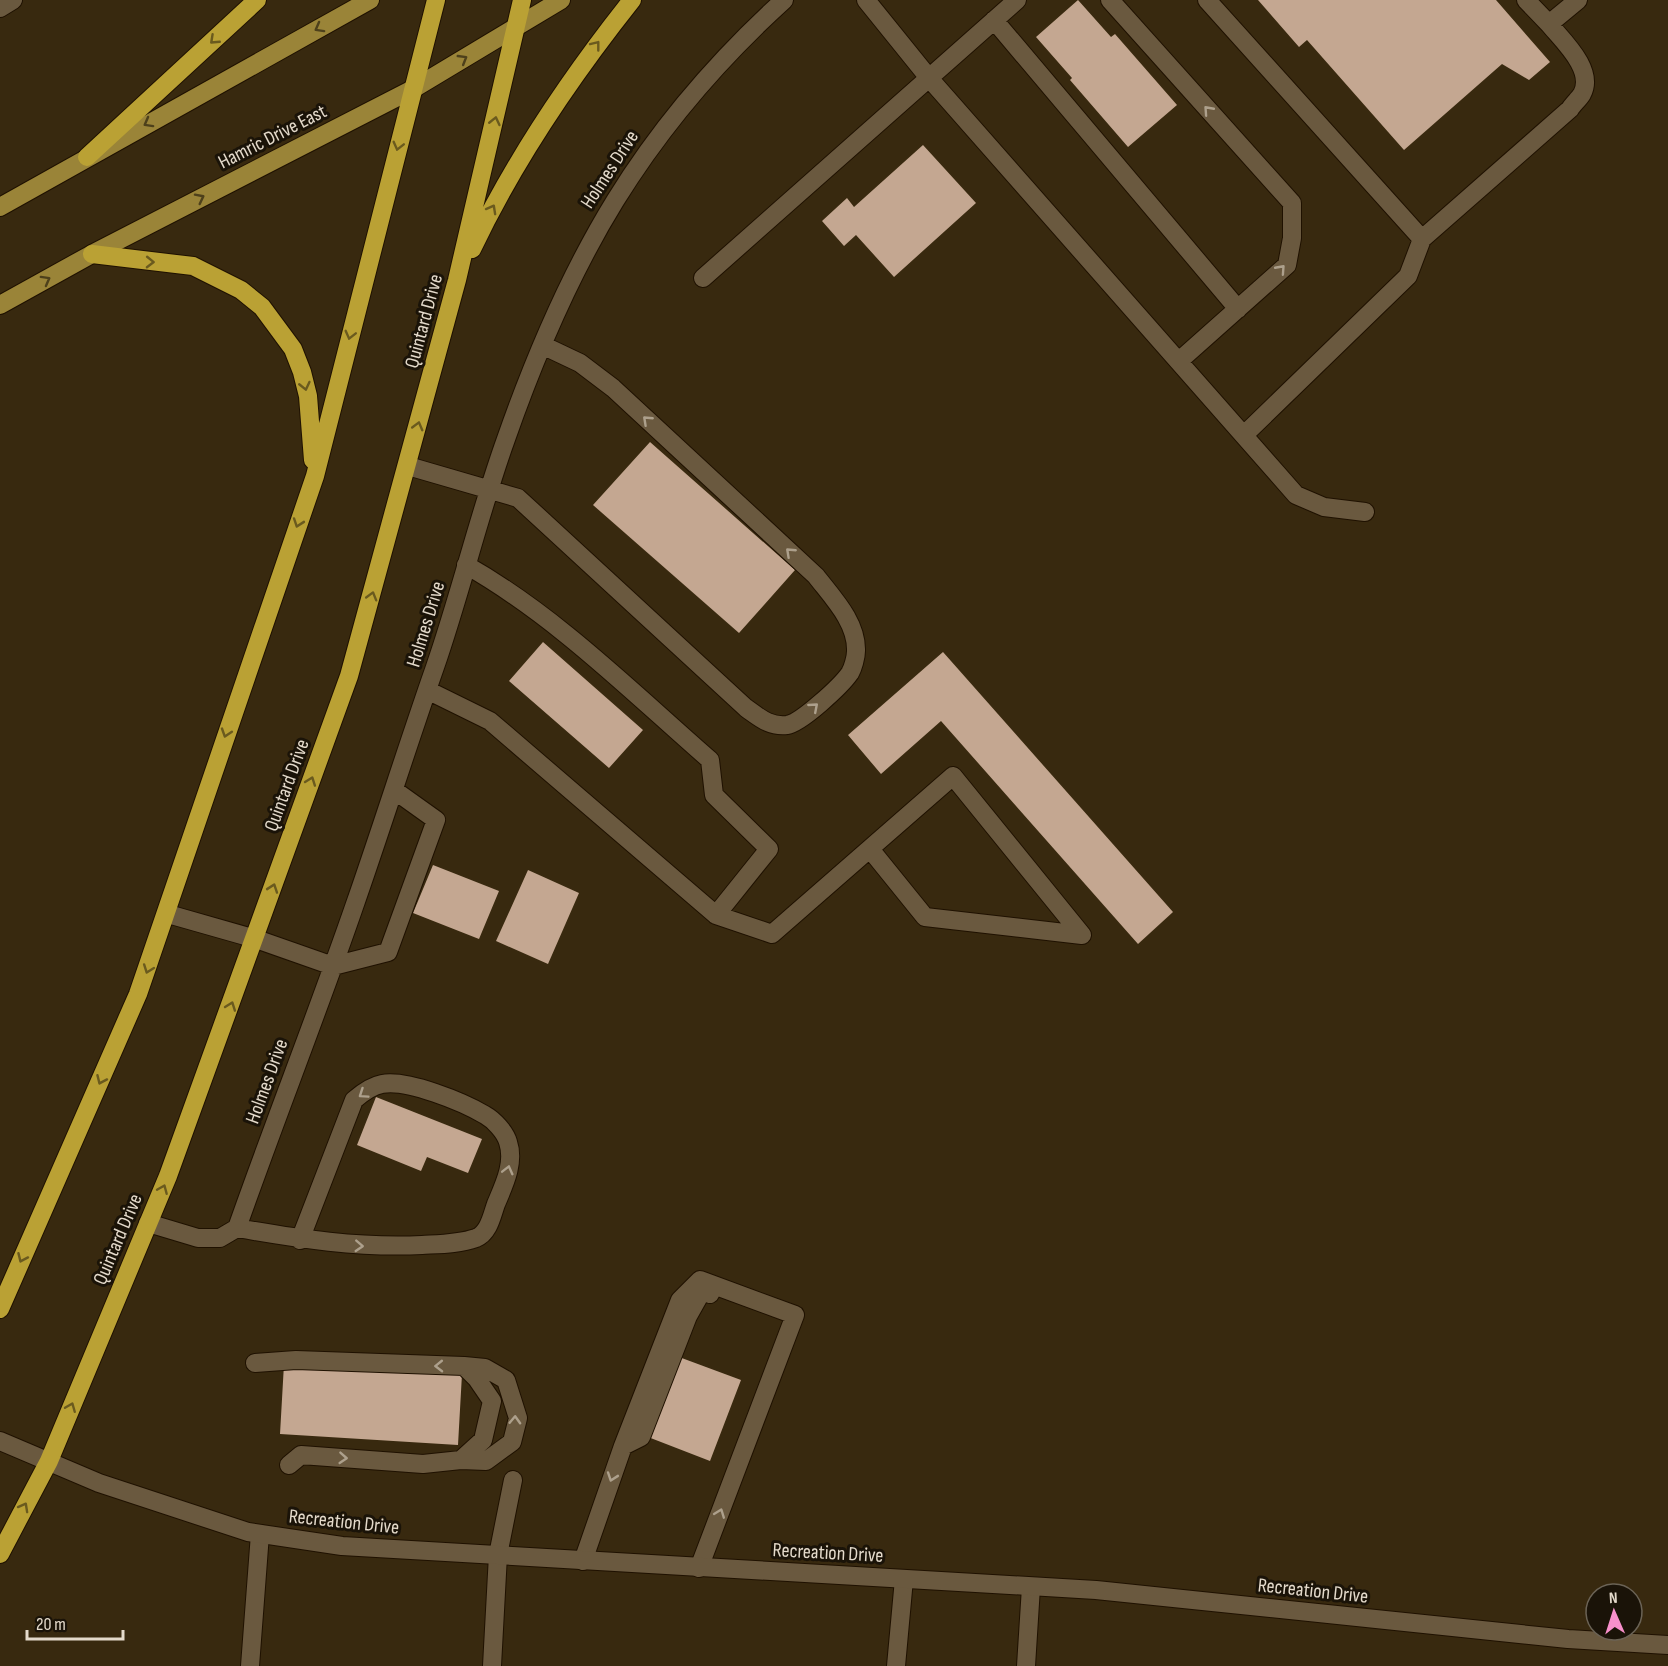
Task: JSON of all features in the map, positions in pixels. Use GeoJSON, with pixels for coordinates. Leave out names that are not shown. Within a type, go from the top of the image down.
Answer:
{"type":"FeatureCollection","features":[{"type":"Feature","properties":{"kind":"highway"},"geometry":{"type":"LineString","coordinates":[[87,157],[257,0]]}},
{"type":"Feature","properties":{"kind":"highway"},"geometry":{"type":"LineString","coordinates":[[0,1309],[125,1027],[168,914],[244,677],[315,476],[436,0]]}},
{"type":"Feature","properties":{"kind":"highway","name":"Quintard Drive"},"geometry":{"type":"LineString","coordinates":[[0,1554],[49,1461],[172,1165],[256,939],[349,676],[457,280],[522,0]]}},
{"type":"Feature","properties":{"kind":"highway"},"geometry":{"type":"LineString","coordinates":[[457,280],[486,219],[531,140],[593,49],[632,0]]}},
{"type":"Feature","properties":{"kind":"highway"},"geometry":{"type":"LineString","coordinates":[[92,254],[193,266],[241,290],[262,307],[284,335],[302,372],[308,396],[315,476]]}},
{"type":"Feature","properties":{"kind":"main road"},"geometry":{"type":"LineString","coordinates":[[0,207],[370,0]]}},
{"type":"Feature","properties":{"kind":"main road","name":"Hamric Drive East"},"geometry":{"type":"LineString","coordinates":[[0,305],[92,254],[413,89],[561,0]]}},
{"type":"Feature","properties":{"kind":"street"},"geometry":{"type":"LineString","coordinates":[[0,8],[13,0]]}},
{"type":"Feature","properties":{"kind":"street","name":"Holmes Drive"},"geometry":{"type":"LineString","coordinates":[[237,1228],[333,966],[394,790],[489,490],[542,345],[585,251],[638,162],[708,74],[784,0]]}},
{"type":"Feature","properties":{"kind":"street"},"geometry":{"type":"LineString","coordinates":[[866,0],[929,78],[1296,495],[1324,507],[1365,512]]}},
{"type":"Feature","properties":{"kind":"street"},"geometry":{"type":"LineString","coordinates":[[703,278],[1017,0]]}},
{"type":"Feature","properties":{"kind":"street"},"geometry":{"type":"LineString","coordinates":[[1110,0],[1292,203],[1292,238],[1287,265],[1179,361]]}},
{"type":"Feature","properties":{"kind":"street"},"geometry":{"type":"LineString","coordinates":[[1207,0],[1422,239]]}},
{"type":"Feature","properties":{"kind":"street"},"geometry":{"type":"LineString","coordinates":[[1244,435],[1408,276],[1422,239],[1570,109],[1583,93],[1584,72],[1572,52],[1526,0]]}},
{"type":"Feature","properties":{"kind":"street"},"geometry":{"type":"LineString","coordinates":[[1549,24],[1578,0]]}},
{"type":"Feature","properties":{"kind":"street"},"geometry":{"type":"LineString","coordinates":[[994,20],[1238,309]]}},
{"type":"Feature","properties":{"kind":"street"},"geometry":{"type":"LineString","coordinates":[[408,466],[518,498],[767,724],[788,725],[809,712],[851,672],[856,652],[855,636],[842,608],[816,576],[613,388],[580,363],[542,345]]}},
{"type":"Feature","properties":{"kind":"street"},"geometry":{"type":"LineString","coordinates":[[466,565],[499,583],[582,648],[710,760],[714,795],[769,849],[716,915]]}},
{"type":"Feature","properties":{"kind":"street"},"geometry":{"type":"LineString","coordinates":[[427,690],[490,721],[716,915],[772,934],[953,776],[1082,935],[925,917],[870,849]]}},
{"type":"Feature","properties":{"kind":"street"},"geometry":{"type":"LineString","coordinates":[[168,914],[256,939],[333,966],[388,952],[436,820],[394,790]]}},
{"type":"Feature","properties":{"kind":"street"},"geometry":{"type":"LineString","coordinates":[[148,1223],[198,1238],[220,1238],[237,1228],[300,1240],[384,1246],[448,1244],[479,1237],[488,1227],[510,1161],[508,1143],[501,1130],[487,1116],[466,1106],[405,1084],[382,1084],[366,1090],[354,1100],[300,1240]]}},
{"type":"Feature","properties":{"kind":"street"},"geometry":{"type":"LineString","coordinates":[[583,1561],[623,1446],[680,1300],[700,1280],[795,1315],[699,1568]]}},
{"type":"Feature","properties":{"kind":"street"},"geometry":{"type":"LineString","coordinates":[[255,1364],[296,1360],[485,1368],[506,1380],[518,1418],[512,1442],[486,1461],[461,1460],[423,1464],[302,1455],[289,1465]]}},
{"type":"Feature","properties":{"kind":"street"},"geometry":{"type":"LineString","coordinates":[[461,1460],[483,1440],[492,1401],[477,1379],[464,1366]]}},
{"type":"Feature","properties":{"kind":"street","name":"Recreation Drive"},"geometry":{"type":"LineString","coordinates":[[0,1441],[99,1483],[260,1534],[342,1546],[1096,1590],[1568,1639],[1668,1644]]}},
{"type":"Feature","properties":{"kind":"street"},"geometry":{"type":"LineString","coordinates":[[492,1666],[498,1555],[513,1480]]}},
{"type":"Feature","properties":{"kind":"street"},"geometry":{"type":"LineString","coordinates":[[250,1666],[260,1534]]}},
{"type":"Feature","properties":{"kind":"street"},"geometry":{"type":"LineString","coordinates":[[896,1666],[904,1579]]}},
{"type":"Feature","properties":{"kind":"street"},"geometry":{"type":"LineString","coordinates":[[1026,1666],[1031,1587]]}},
{"type":"Feature","properties":{"kind":"building"},"geometry":{"type":"Polygon","coordinates":[[[1078,0],[1111,37],[1115,34],[1177,105],[1128,147],[1036,37],[1078,0]]]}},
{"type":"Feature","properties":{"kind":"building"},"geometry":{"type":"Polygon","coordinates":[[[1258,0],[1496,0],[1550,62],[1529,80],[1502,64],[1404,150],[1307,40],[1299,47],[1258,0]]]}},
{"type":"Feature","properties":{"kind":"building"},"geometry":{"type":"Polygon","coordinates":[[[923,145],[976,203],[894,277],[856,235],[844,246],[822,221],[847,198],[854,207],[923,145]]]}},
{"type":"Feature","properties":{"kind":"building"},"geometry":{"type":"Polygon","coordinates":[[[650,442],[795,570],[739,633],[593,505],[650,442]]]}},
{"type":"Feature","properties":{"kind":"building"},"geometry":{"type":"Polygon","coordinates":[[[543,642],[643,730],[609,768],[509,681],[543,642]]]}},
{"type":"Feature","properties":{"kind":"building"},"geometry":{"type":"Polygon","coordinates":[[[943,652],[1173,912],[1138,944],[941,721],[881,774],[848,735],[943,652]]]}},
{"type":"Feature","properties":{"kind":"building"},"geometry":{"type":"Polygon","coordinates":[[[433,865],[499,891],[479,939],[413,913],[433,865]]]}},
{"type":"Feature","properties":{"kind":"building"},"geometry":{"type":"Polygon","coordinates":[[[528,870],[579,893],[548,964],[496,941],[528,870]]]}},
{"type":"Feature","properties":{"kind":"building"},"geometry":{"type":"Polygon","coordinates":[[[376,1097],[482,1139],[468,1173],[427,1157],[421,1171],[357,1145],[376,1097]]]}},
{"type":"Feature","properties":{"kind":"building"},"geometry":{"type":"Polygon","coordinates":[[[679,1357],[741,1380],[710,1461],[648,1437],[679,1357]]]}},
{"type":"Feature","properties":{"kind":"building"},"geometry":{"type":"Polygon","coordinates":[[[284,1364],[462,1374],[458,1445],[280,1434],[284,1364]]]}}]}
